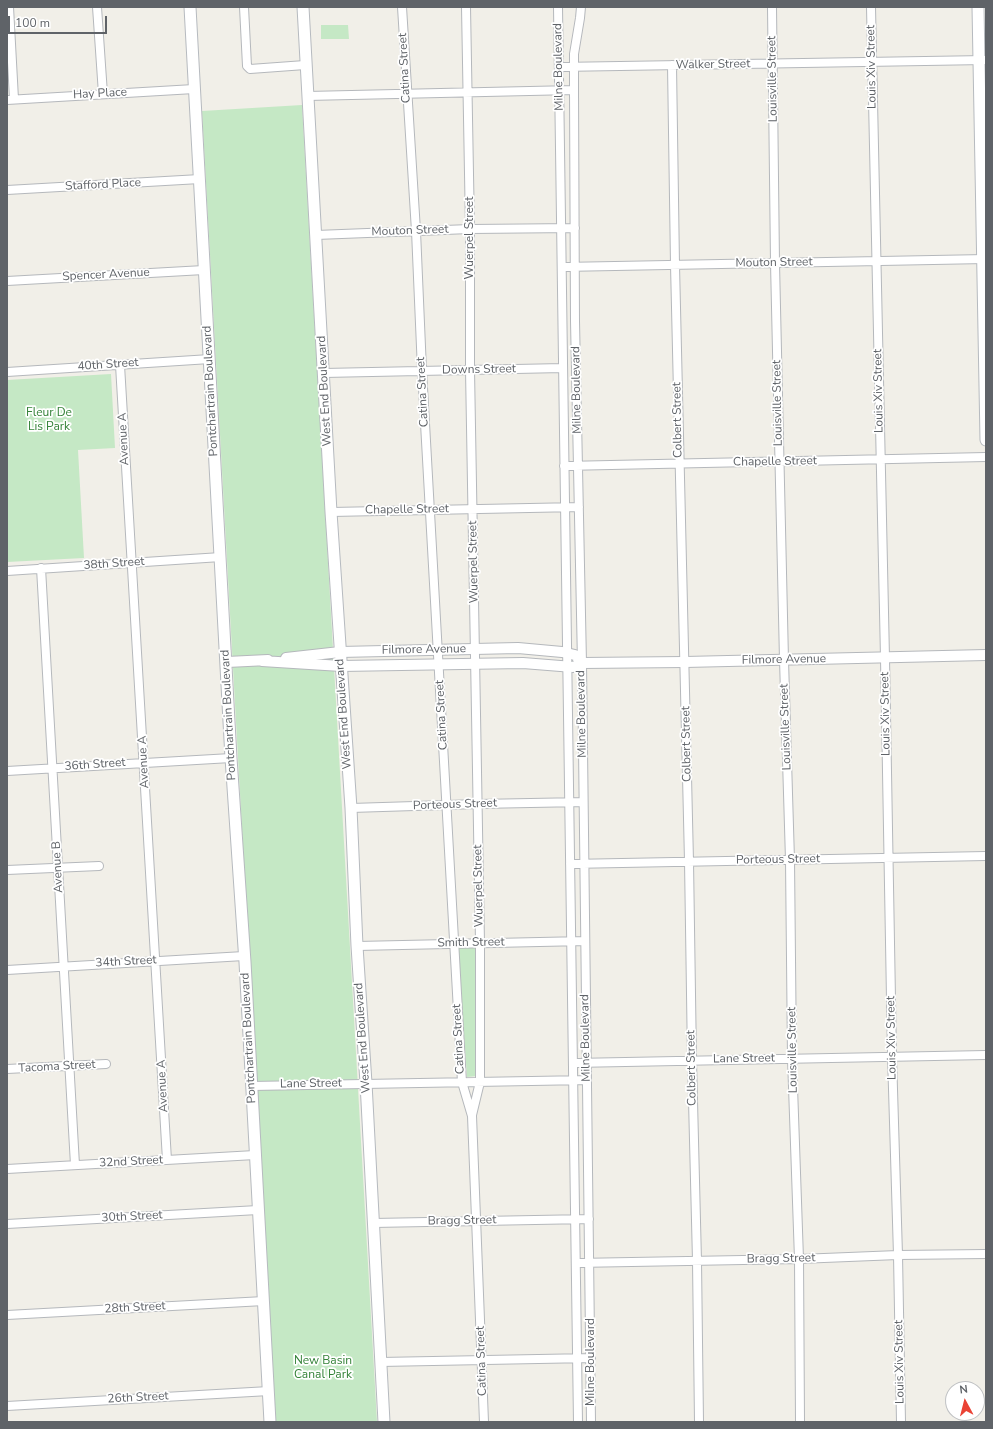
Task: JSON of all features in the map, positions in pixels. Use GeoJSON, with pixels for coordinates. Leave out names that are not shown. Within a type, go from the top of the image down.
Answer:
{"type":"FeatureCollection","features":[{"type":"Feature","properties":{"kind":"main road","name":"Pontchartrain Boulevard"},"geometry":{"type":"LineString","coordinates":[[190,7],[227,662],[231,758],[252,1086],[270,1422]]}},
{"type":"Feature","properties":{"kind":"main road","name":"West End Boulevard"},"geometry":{"type":"LineString","coordinates":[[303,7],[305,65],[331,512],[351,808],[356,946],[366,1083],[384,1422]]}},
{"type":"Feature","properties":{"kind":"main road"},"geometry":{"type":"LineString","coordinates":[[978,7],[982,60],[986,440]]}},
{"type":"Feature","properties":{"kind":"street"},"geometry":{"type":"LineString","coordinates":[[9,7],[11,100]]}},
{"type":"Feature","properties":{"kind":"street"},"geometry":{"type":"LineString","coordinates":[[97,7],[103,94]]}},
{"type":"Feature","properties":{"kind":"street"},"geometry":{"type":"LineString","coordinates":[[244,7],[247,66],[250,70],[305,65]]}},
{"type":"Feature","properties":{"kind":"street","name":"Catina Street"},"geometry":{"type":"LineString","coordinates":[[402,7],[406,93],[416,231],[422,370],[462,1082],[472,1116],[484,1422]]}},
{"type":"Feature","properties":{"kind":"street","name":"Wuerpel Street"},"geometry":{"type":"LineString","coordinates":[[466,7],[470,229],[470,370],[480,942],[480,1082],[472,1116]]}},
{"type":"Feature","properties":{"kind":"street","name":"Milne Boulevard"},"geometry":{"type":"LineString","coordinates":[[558,7],[578,1422]]}},
{"type":"Feature","properties":{"kind":"street","name":"Milne Boulevard"},"geometry":{"type":"LineString","coordinates":[[581,7],[574,54],[574,90],[591,1422]]}},
{"type":"Feature","properties":{"kind":"street","name":"Louisville Street"},"geometry":{"type":"LineString","coordinates":[[772,7],[775,263],[790,860],[792,1058],[799,1259],[800,1422]]}},
{"type":"Feature","properties":{"kind":"street","name":"Louis Xiv Street"},"geometry":{"type":"LineString","coordinates":[[871,7],[892,1056],[901,1422]]}},
{"type":"Feature","properties":{"kind":"street","name":"Walker Street"},"geometry":{"type":"LineString","coordinates":[[559,67],[982,60]]}},
{"type":"Feature","properties":{"kind":"street","name":"Colbert Street"},"geometry":{"type":"LineString","coordinates":[[672,65],[679,464],[685,662],[697,1261],[699,1422]]}},
{"type":"Feature","properties":{"kind":"street","name":"Hay Place"},"geometry":{"type":"LineString","coordinates":[[11,100],[194,89]]}},
{"type":"Feature","properties":{"kind":"street"},"geometry":{"type":"LineString","coordinates":[[307,96],[574,90]]}},
{"type":"Feature","properties":{"kind":"street","name":"Stafford Place"},"geometry":{"type":"LineString","coordinates":[[7,190],[200,180]]}},
{"type":"Feature","properties":{"kind":"street","name":"Mouton Street"},"geometry":{"type":"LineString","coordinates":[[316,235],[470,229],[575,228]]}},
{"type":"Feature","properties":{"kind":"street","name":"Mouton Street"},"geometry":{"type":"LineString","coordinates":[[562,267],[984,259]]}},
{"type":"Feature","properties":{"kind":"street","name":"Spencer Avenue"},"geometry":{"type":"LineString","coordinates":[[7,281],[204,270]]}},
{"type":"Feature","properties":{"kind":"street","name":"40th Street"},"geometry":{"type":"LineString","coordinates":[[7,372],[210,359]]}},
{"type":"Feature","properties":{"kind":"street","name":"Avenue A"},"geometry":{"type":"LineString","coordinates":[[120,365],[167,1160]]}},
{"type":"Feature","properties":{"kind":"street","name":"Downs Street"},"geometry":{"type":"LineString","coordinates":[[324,372],[563,368]]}},
{"type":"Feature","properties":{"kind":"street","name":"Chapelle Street"},"geometry":{"type":"LineString","coordinates":[[564,466],[986,457]]}},
{"type":"Feature","properties":{"kind":"street","name":"Chapelle Street"},"geometry":{"type":"LineString","coordinates":[[331,512],[579,507]]}},
{"type":"Feature","properties":{"kind":"street","name":"38th Street"},"geometry":{"type":"LineString","coordinates":[[7,570],[221,557]]}},
{"type":"Feature","properties":{"kind":"street","name":"Avenue B"},"geometry":{"type":"LineString","coordinates":[[41,568],[75,1165]]}},
{"type":"Feature","properties":{"kind":"street","name":"Filmore Avenue"},"geometry":{"type":"LineString","coordinates":[[227,662],[262,661],[340,652],[523,648],[575,655],[582,663]]}},
{"type":"Feature","properties":{"kind":"street","name":"Filmore Avenue"},"geometry":{"type":"LineString","coordinates":[[262,661],[341,666],[523,663],[573,667],[582,663],[986,655]]}},
{"type":"Feature","properties":{"kind":"street","name":"36th Street"},"geometry":{"type":"LineString","coordinates":[[7,771],[231,758]]}},
{"type":"Feature","properties":{"kind":"street","name":"Porteous Street"},"geometry":{"type":"LineString","coordinates":[[351,808],[583,802]]}},
{"type":"Feature","properties":{"kind":"street","name":"Porteous Street"},"geometry":{"type":"LineString","coordinates":[[570,864],[986,856]]}},
{"type":"Feature","properties":{"kind":"street"},"geometry":{"type":"LineString","coordinates":[[7,870],[100,866]]}},
{"type":"Feature","properties":{"kind":"street","name":"Smith Street"},"geometry":{"type":"LineString","coordinates":[[356,946],[480,942],[585,941]]}},
{"type":"Feature","properties":{"kind":"street","name":"34th Street"},"geometry":{"type":"LineString","coordinates":[[7,970],[244,956]]}},
{"type":"Feature","properties":{"kind":"street","name":"Lane Street"},"geometry":{"type":"LineString","coordinates":[[574,1063],[986,1055]]}},
{"type":"Feature","properties":{"kind":"street","name":"Tacoma Street"},"geometry":{"type":"LineString","coordinates":[[7,1069],[106,1064]]}},
{"type":"Feature","properties":{"kind":"street","name":"Lane Street"},"geometry":{"type":"LineString","coordinates":[[252,1086],[587,1080]]}},
{"type":"Feature","properties":{"kind":"street","name":"32nd Street"},"geometry":{"type":"LineString","coordinates":[[7,1169],[255,1155]]}},
{"type":"Feature","properties":{"kind":"street","name":"30th Street"},"geometry":{"type":"LineString","coordinates":[[7,1224],[258,1210]]}},
{"type":"Feature","properties":{"kind":"street","name":"Bragg Street"},"geometry":{"type":"LineString","coordinates":[[373,1223],[589,1219]]}},
{"type":"Feature","properties":{"kind":"street","name":"Bragg Street"},"geometry":{"type":"LineString","coordinates":[[576,1263],[986,1254]]}},
{"type":"Feature","properties":{"kind":"street","name":"28th Street"},"geometry":{"type":"LineString","coordinates":[[7,1315],[264,1301]]}},
{"type":"Feature","properties":{"kind":"street"},"geometry":{"type":"LineString","coordinates":[[380,1362],[591,1358]]}},
{"type":"Feature","properties":{"kind":"street","name":"26th Street"},"geometry":{"type":"LineString","coordinates":[[7,1406],[269,1391]]}},
{"type":"Feature","properties":{"kind":"green space"},"geometry":{"type":"Polygon","coordinates":[[[321,25],[348,25],[349,39],[321,39],[321,25]]]}},
{"type":"Feature","properties":{"kind":"green space","name":"New Basin Canal Park"},"geometry":{"type":"Polygon","coordinates":[[[302,105],[377,1422],[275,1422],[202,111],[302,105]]]}},
{"type":"Feature","properties":{"kind":"green space","name":"Fleur De Lis Park"},"geometry":{"type":"Polygon","coordinates":[[[111,374],[115,448],[78,450],[84,558],[7,562],[7,380],[111,374]]]}},
{"type":"Feature","properties":{"kind":"green space"},"geometry":{"type":"Polygon","coordinates":[[[458,947],[475,947],[477,1076],[467,1077],[458,947]]]}}]}
